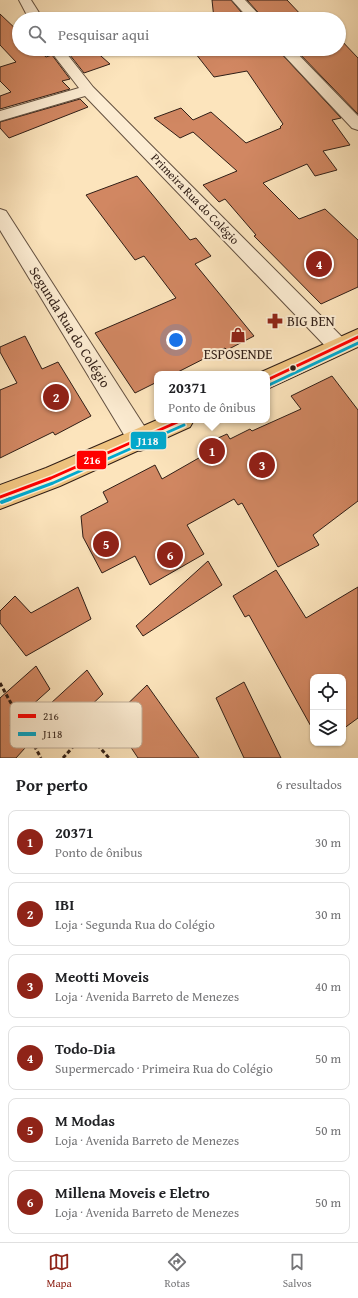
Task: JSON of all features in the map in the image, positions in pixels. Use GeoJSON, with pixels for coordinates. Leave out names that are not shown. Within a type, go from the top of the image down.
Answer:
{"type":"FeatureCollection","features":[{"type":"Feature","properties":{"kind":"main road"},"geometry":{"type":"LineString","coordinates":[[270,379],[358,337]]}},
{"type":"Feature","properties":{"kind":"main road"},"geometry":{"type":"LineString","coordinates":[[0,497],[51,478],[176,423]]}},
{"type":"Feature","properties":{"kind":"street"},"geometry":{"type":"LineString","coordinates":[[25,0],[32,12]]}},
{"type":"Feature","properties":{"kind":"street"},"geometry":{"type":"LineString","coordinates":[[238,0],[249,12]]}},
{"type":"Feature","properties":{"kind":"street","name":"Primeira Rua do Colégio"},"geometry":{"type":"LineString","coordinates":[[61,56],[88,90],[338,346]]}},
{"type":"Feature","properties":{"kind":"street"},"geometry":{"type":"LineString","coordinates":[[292,56],[358,125]]}},
{"type":"Feature","properties":{"kind":"street"},"geometry":{"type":"LineString","coordinates":[[0,116],[88,90]]}},
{"type":"Feature","properties":{"kind":"street","name":"Segunda Rua do Colégio"},"geometry":{"type":"LineString","coordinates":[[0,215],[140,440]]}},
{"type":"Feature","properties":{"kind":"path"},"geometry":{"type":"LineString","coordinates":[[0,683],[10,702]]}},
{"type":"Feature","properties":{"kind":"path"},"geometry":{"type":"LineString","coordinates":[[36,748],[41,758]]}},
{"type":"Feature","properties":{"kind":"path"},"geometry":{"type":"LineString","coordinates":[[63,758],[72,748]]}},
{"type":"Feature","properties":{"kind":"path"},"geometry":{"type":"LineString","coordinates":[[100,748],[109,758]]}},
{"type":"Feature","properties":{"kind":"building"},"geometry":{"type":"Polygon","coordinates":[[[212,0],[231,0],[241,12],[213,12],[212,0]]]}},
{"type":"Feature","properties":{"kind":"building"},"geometry":{"type":"Polygon","coordinates":[[[247,0],[287,0],[298,12],[258,12],[247,0]]]}},
{"type":"Feature","properties":{"kind":"building"},"geometry":{"type":"Polygon","coordinates":[[[0,14],[12,25],[12,56],[53,56],[70,79],[62,81],[70,89],[0,109],[0,96],[11,92],[0,81],[0,67],[16,62],[0,45],[0,14]]]}},
{"type":"Feature","properties":{"kind":"building"},"geometry":{"type":"Polygon","coordinates":[[[346,45],[358,58],[358,114],[302,56],[346,56],[346,45]]]}},
{"type":"Feature","properties":{"kind":"building"},"geometry":{"type":"Polygon","coordinates":[[[71,56],[101,56],[110,64],[84,73],[71,56]]]}},
{"type":"Feature","properties":{"kind":"building"},"geometry":{"type":"Polygon","coordinates":[[[198,56],[283,56],[341,118],[332,120],[350,145],[323,151],[337,170],[315,176],[307,164],[263,183],[299,219],[325,209],[358,240],[358,287],[321,304],[254,236],[256,235],[225,199],[219,202],[203,185],[237,171],[193,132],[180,138],[154,118],[181,108],[193,120],[211,112],[246,143],[281,128],[280,127],[283,124],[247,71],[214,77],[198,56]]]}},
{"type":"Feature","properties":{"kind":"building"},"geometry":{"type":"Polygon","coordinates":[[[80,99],[88,107],[9,138],[0,128],[0,122],[80,99]]]}},
{"type":"Feature","properties":{"kind":"building"},"geometry":{"type":"Polygon","coordinates":[[[137,176],[190,240],[196,238],[211,256],[195,264],[254,336],[227,350],[225,348],[180,371],[154,371],[154,384],[135,393],[95,333],[176,298],[144,256],[135,260],[86,195],[137,176]]]}},
{"type":"Feature","properties":{"kind":"building"},"geometry":{"type":"Polygon","coordinates":[[[25,336],[42,369],[58,362],[91,416],[55,435],[53,432],[0,458],[0,390],[17,383],[0,352],[0,347],[25,336]]]}},
{"type":"Feature","properties":{"kind":"building"},"geometry":{"type":"Polygon","coordinates":[[[332,376],[358,410],[358,501],[313,535],[319,545],[278,567],[242,503],[238,505],[234,499],[187,525],[204,554],[150,585],[135,556],[102,573],[83,537],[81,516],[108,502],[103,492],[155,465],[162,479],[204,455],[198,447],[227,434],[230,439],[250,429],[252,431],[301,409],[291,396],[332,376]]]}},
{"type":"Feature","properties":{"kind":"building"},"geometry":{"type":"Polygon","coordinates":[[[208,561],[222,585],[143,636],[136,626],[208,561]]]}},
{"type":"Feature","properties":{"kind":"building"},"geometry":{"type":"Polygon","coordinates":[[[276,570],[306,618],[358,587],[358,718],[346,727],[346,674],[310,674],[310,725],[249,615],[245,617],[233,596],[276,570]]]}},
{"type":"Feature","properties":{"kind":"building"},"geometry":{"type":"Polygon","coordinates":[[[78,587],[91,619],[26,656],[0,623],[0,611],[15,596],[31,613],[78,587]]]}},
{"type":"Feature","properties":{"kind":"building"},"geometry":{"type":"Polygon","coordinates":[[[36,666],[50,689],[36,702],[10,702],[10,748],[25,748],[16,758],[0,758],[0,698],[36,666]]]}},
{"type":"Feature","properties":{"kind":"building"},"geometry":{"type":"Polygon","coordinates":[[[87,670],[103,694],[95,702],[52,702],[87,670]]]}},
{"type":"Feature","properties":{"kind":"building"},"geometry":{"type":"Polygon","coordinates":[[[244,682],[281,758],[244,758],[216,698],[244,682]]]}},
{"type":"Feature","properties":{"kind":"building"},"geometry":{"type":"Polygon","coordinates":[[[147,685],[199,758],[138,758],[131,748],[142,748],[142,702],[130,702],[147,685]]]}},
{"type":"Feature","properties":{"kind":"transit line","name":"216"},"geometry":{"type":"LineString","coordinates":[[270,379],[358,337]]}},
{"type":"Feature","properties":{"kind":"transit line","name":"J118"},"geometry":{"type":"LineString","coordinates":[[270,385],[358,343]]}},
{"type":"Feature","properties":{"kind":"transit line","name":"216"},"geometry":{"type":"LineString","coordinates":[[0,497],[51,478],[175,423]]}},
{"type":"Feature","properties":{"kind":"transit line","name":"J118"},"geometry":{"type":"LineString","coordinates":[[2,502],[53,483],[184,425]]}},
{"type":"Feature","properties":{"kind":"place","name":"Todo-Dia"},"geometry":{"type":"Point","coordinates":[319,264]}},
{"type":"Feature","properties":{"kind":"place","name":"BIG BEN"},"geometry":{"type":"Point","coordinates":[275,321]}},
{"type":"Feature","properties":{"kind":"place","name":"ESPOSENDE"},"geometry":{"type":"Point","coordinates":[238,335]}},
{"type":"Feature","properties":{"kind":"place","name":"IBI"},"geometry":{"type":"Point","coordinates":[56,397]}},
{"type":"Feature","properties":{"kind":"place","name":"20371"},"geometry":{"type":"Point","coordinates":[212,451]}},
{"type":"Feature","properties":{"kind":"place","name":"Meotti Moveis"},"geometry":{"type":"Point","coordinates":[262,465]}},
{"type":"Feature","properties":{"kind":"place","name":"M Modas"},"geometry":{"type":"Point","coordinates":[106,544]}},
{"type":"Feature","properties":{"kind":"place","name":"Millena Moveis e Eletro"},"geometry":{"type":"Point","coordinates":[170,555]}}]}
